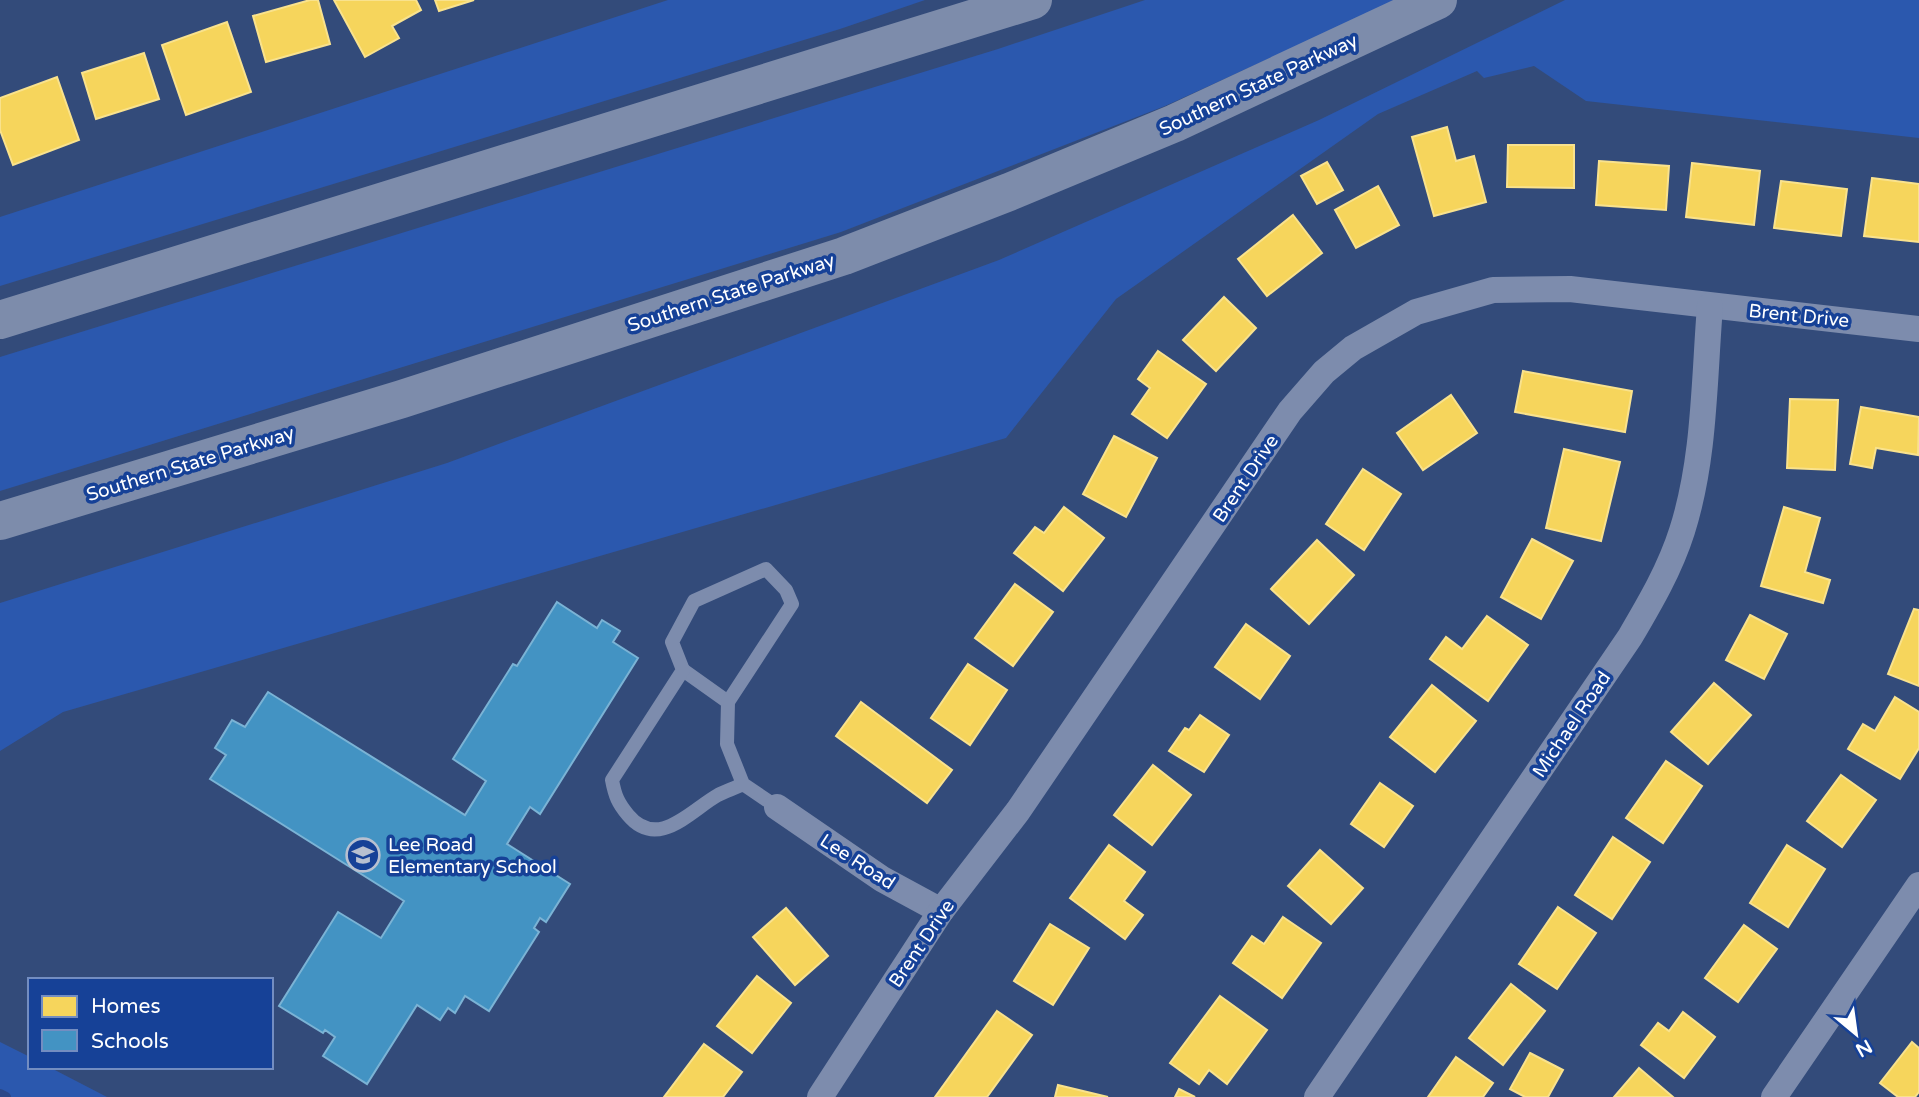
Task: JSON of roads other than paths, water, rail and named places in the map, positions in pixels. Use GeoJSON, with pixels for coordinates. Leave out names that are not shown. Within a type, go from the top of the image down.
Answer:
{"type":"FeatureCollection","features":[{"type":"Feature","properties":{"kind":"highway"},"geometry":{"type":"LineString","coordinates":[[0,320],[1032,0]]}},
{"type":"Feature","properties":{"kind":"highway","name":"Southern State Parkway"},"geometry":{"type":"LineString","coordinates":[[0,522],[402,399],[844,256],[1009,192],[1175,123],[1438,0]]}},
{"type":"Feature","properties":{"kind":"street","name":"Brent Drive"},"geometry":{"type":"LineString","coordinates":[[820,1097],[941,911],[1018,811],[1290,411],[1324,372],[1353,348],[1416,312],[1493,290],[1570,289],[1919,329]]}},
{"type":"Feature","properties":{"kind":"street","name":"Michael Road"},"geometry":{"type":"LineString","coordinates":[[1317,1097],[1630,637],[1660,587],[1682,530],[1696,470],[1710,306]]}},
{"type":"Feature","properties":{"kind":"street","name":"Lee Road"},"geometry":{"type":"LineString","coordinates":[[777,807],[882,879],[941,911]]}},
{"type":"Feature","properties":{"kind":"street"},"geometry":{"type":"LineString","coordinates":[[1774,1097],[1919,885]]}},
{"type":"Feature","properties":{"kind":"lane"},"geometry":{"type":"LineString","coordinates":[[728,702],[683,670],[672,642],[694,601],[766,569],[786,590],[792,604],[728,702],[727,744],[743,784],[777,807]]}},
{"type":"Feature","properties":{"kind":"lane"},"geometry":{"type":"LineString","coordinates":[[683,670],[612,780],[616,800],[634,822],[657,830],[684,821],[717,795],[743,784]]}},
{"type":"Feature","properties":{"kind":"waterway"},"geometry":{"type":"LineString","coordinates":[[0,1094],[6,1097]]}},
{"type":"Feature","properties":{"kind":"place","name":"Lee Road Elementary School"},"geometry":{"type":"Point","coordinates":[363,855]}}]}
